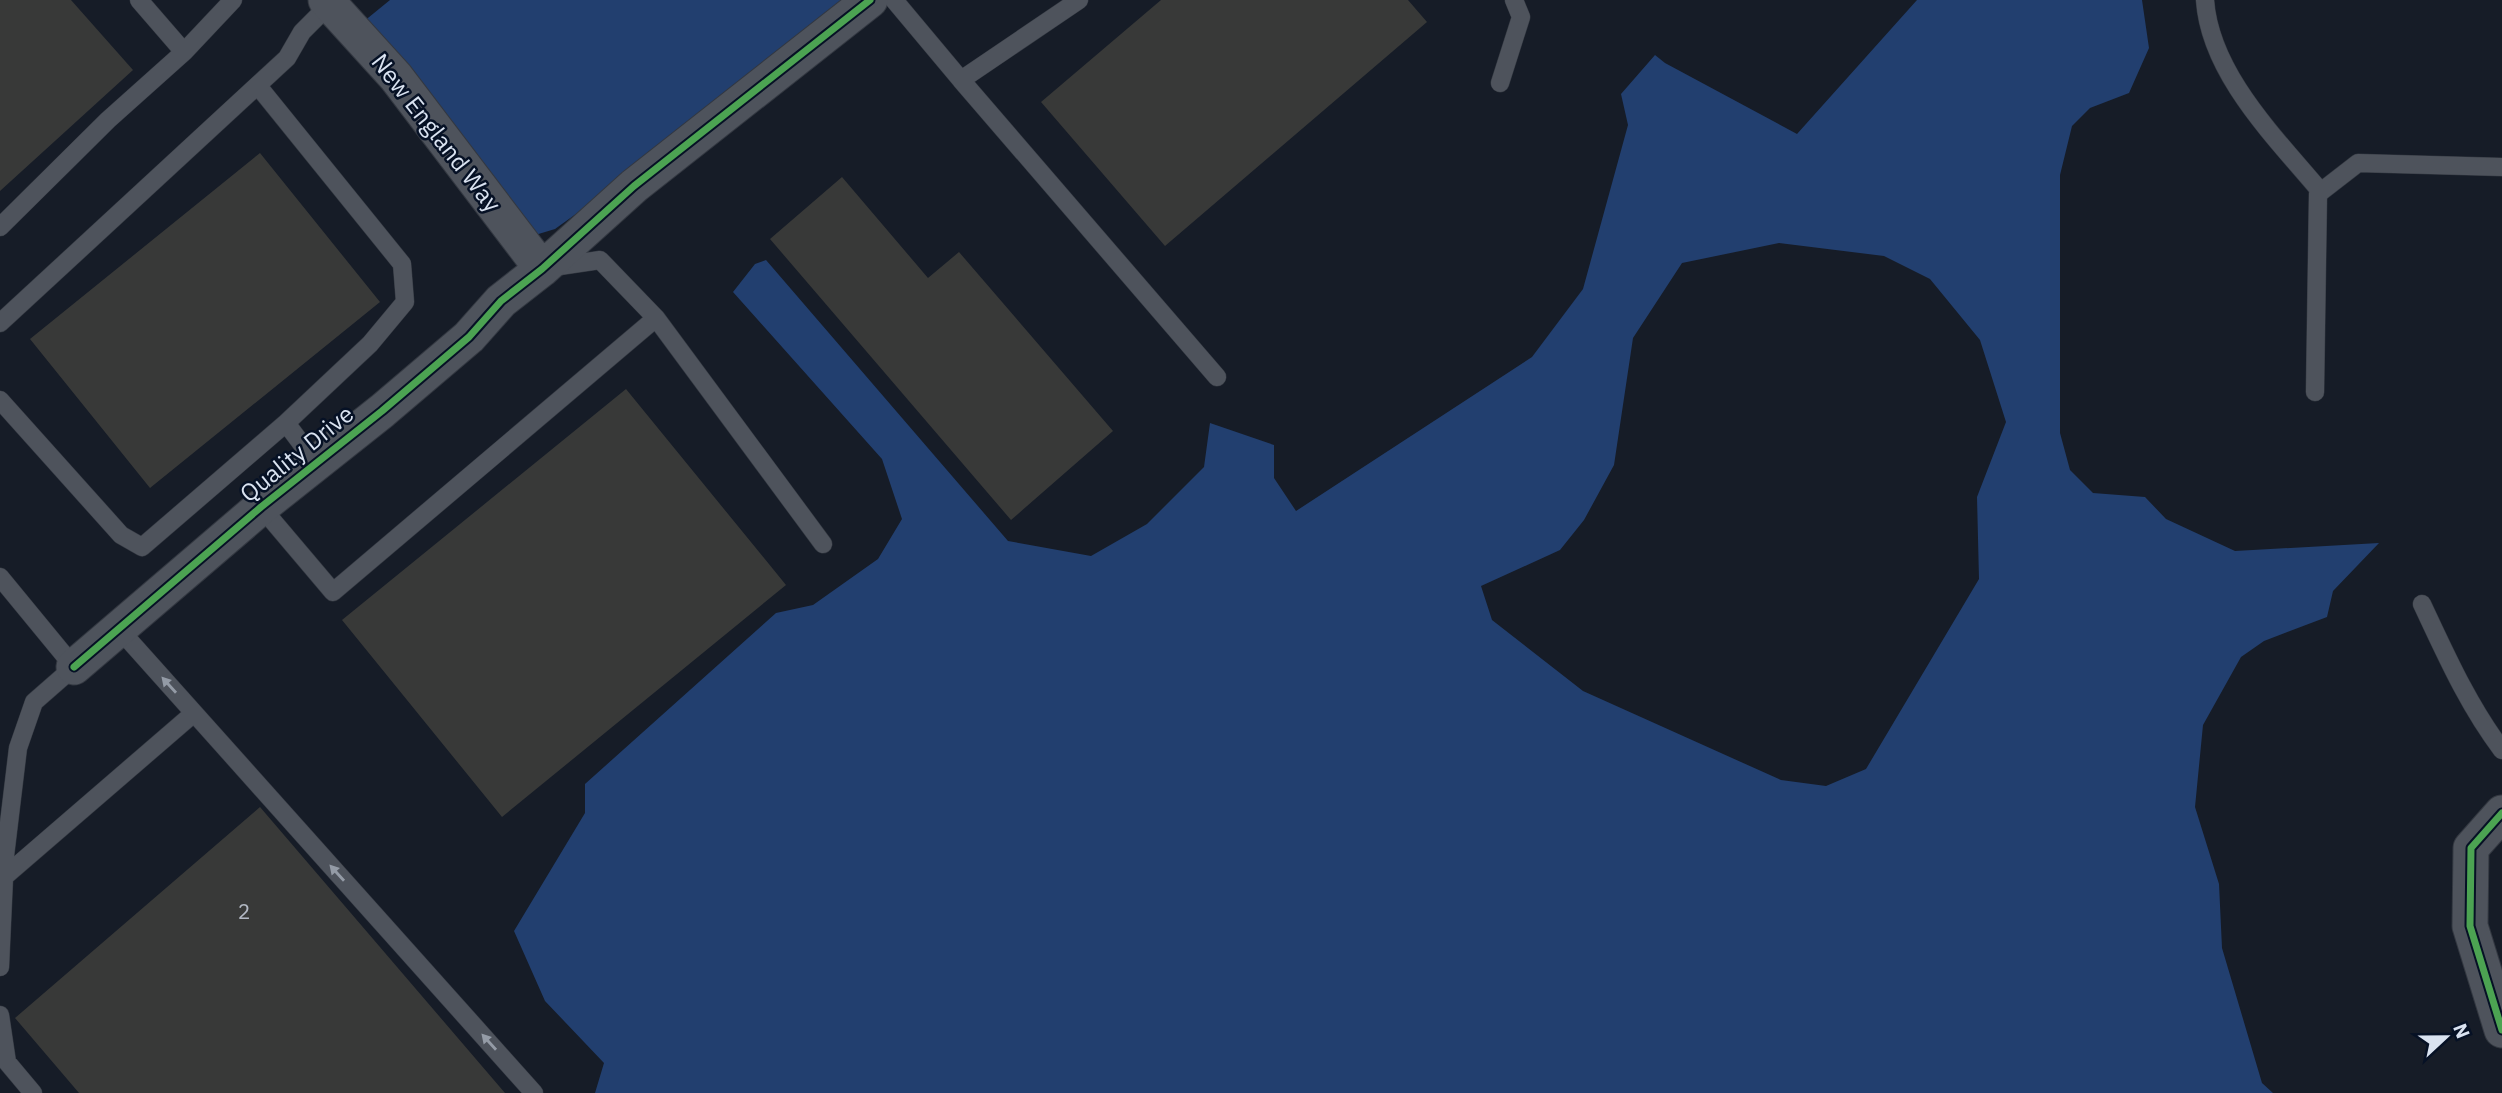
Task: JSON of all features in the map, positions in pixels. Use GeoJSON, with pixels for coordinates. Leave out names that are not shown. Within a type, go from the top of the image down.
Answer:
{"type":"FeatureCollection","features":[{"type":"Feature","properties":{"kind":"street","name":"Quality Drive"},"geometry":{"type":"LineString","coordinates":[[74,667],[261,508],[469,337],[501,301],[542,269],[634,186],[870,0]]}},
{"type":"Feature","properties":{"kind":"street","name":"New England Way"},"geometry":{"type":"LineString","coordinates":[[328,2],[396,78],[542,269]]}},
{"type":"Feature","properties":{"kind":"street"},"geometry":{"type":"LineString","coordinates":[[2502,813],[2470,848],[2470,926],[2502,1030]]}},
{"type":"Feature","properties":{"kind":"lane"},"geometry":{"type":"LineString","coordinates":[[138,0],[184,52]]}},
{"type":"Feature","properties":{"kind":"lane"},"geometry":{"type":"LineString","coordinates":[[0,226],[107,120],[184,52],[233,0]]}},
{"type":"Feature","properties":{"kind":"lane"},"geometry":{"type":"LineString","coordinates":[[894,0],[1217,377]]}},
{"type":"Feature","properties":{"kind":"lane"},"geometry":{"type":"LineString","coordinates":[[961,80],[1079,0]]}},
{"type":"Feature","properties":{"kind":"lane"},"geometry":{"type":"LineString","coordinates":[[1500,83],[1521,17],[1514,0]]}},
{"type":"Feature","properties":{"kind":"lane"},"geometry":{"type":"LineString","coordinates":[[2205,0],[2206,14],[2227,74],[2255,113],[2321,192]]}},
{"type":"Feature","properties":{"kind":"lane"},"geometry":{"type":"LineString","coordinates":[[0,323],[287,58],[302,32],[328,2]]}},
{"type":"Feature","properties":{"kind":"lane"},"geometry":{"type":"LineString","coordinates":[[4,412],[121,535],[142,547],[286,423],[370,344],[405,302],[401,264],[258,86]]}},
{"type":"Feature","properties":{"kind":"lane"},"geometry":{"type":"LineString","coordinates":[[2315,392],[2318,194],[2358,163],[2502,167]]}},
{"type":"Feature","properties":{"kind":"lane"},"geometry":{"type":"LineString","coordinates":[[542,269],[600,260],[656,318],[823,544]]}},
{"type":"Feature","properties":{"kind":"lane"},"geometry":{"type":"LineString","coordinates":[[261,508],[333,592],[656,318]]}},
{"type":"Feature","properties":{"kind":"lane"},"geometry":{"type":"LineString","coordinates":[[286,423],[316,463]]}},
{"type":"Feature","properties":{"kind":"lane"},"geometry":{"type":"LineString","coordinates":[[0,577],[74,667],[34,702],[18,748],[4,877],[0,967]]}},
{"type":"Feature","properties":{"kind":"lane"},"geometry":{"type":"LineString","coordinates":[[2422,604],[2452,669],[2481,722],[2502,750]]}},
{"type":"Feature","properties":{"kind":"lane"},"geometry":{"type":"LineString","coordinates":[[119,629],[534,1093]]}},
{"type":"Feature","properties":{"kind":"lane"},"geometry":{"type":"LineString","coordinates":[[4,877],[194,713]]}},
{"type":"Feature","properties":{"kind":"lane"},"geometry":{"type":"LineString","coordinates":[[0,1015],[7,1062],[33,1093]]}},
{"type":"Feature","properties":{"kind":"shaded area"},"geometry":{"type":"Polygon","coordinates":[[[390,0],[874,0],[555,229],[522,239],[352,31],[390,0]]]}},
{"type":"Feature","properties":{"kind":"shaded area"},"geometry":{"type":"Polygon","coordinates":[[[1917,0],[2142,0],[2149,48],[2129,93],[2090,108],[2072,126],[2060,175],[2060,433],[2070,470],[2093,493],[2145,497],[2166,519],[2235,551],[2379,543],[2333,591],[2327,617],[2264,641],[2241,657],[2203,725],[2195,807],[2219,884],[2222,948],[2262,1083],[2273,1093],[595,1093],[604,1063],[545,1001],[514,931],[585,813],[585,784],[776,613],[813,605],[878,559],[902,519],[882,459],[733,292],[755,264],[766,260],[1008,541],[1091,556],[1147,524],[1204,467],[1210,423],[1274,445],[1274,478],[1296,511],[1532,357],[1583,289],[1628,125],[1621,94],[1655,55],[1665,63],[1797,134],[1917,0]],[[1779,243],[1682,263],[1633,338],[1614,465],[1584,520],[1560,550],[1481,586],[1492,620],[1583,691],[1781,780],[1826,786],[1866,769],[1979,579],[1977,497],[2006,422],[1980,340],[1930,279],[1884,256],[1779,243]]]}},
{"type":"Feature","properties":{"kind":"building"},"geometry":{"type":"Polygon","coordinates":[[[0,0],[71,0],[133,70],[0,191],[0,0]]]}},
{"type":"Feature","properties":{"kind":"building"},"geometry":{"type":"Polygon","coordinates":[[[1161,0],[1408,0],[1427,22],[1165,246],[1041,102],[1161,0]]]}},
{"type":"Feature","properties":{"kind":"building"},"geometry":{"type":"Polygon","coordinates":[[[260,153],[380,302],[150,488],[30,339],[260,153]]]}},
{"type":"Feature","properties":{"kind":"building"},"geometry":{"type":"Polygon","coordinates":[[[842,177],[928,278],[959,252],[1113,431],[1011,520],[770,239],[842,177]]]}},
{"type":"Feature","properties":{"kind":"building"},"geometry":{"type":"Polygon","coordinates":[[[626,389],[786,585],[502,817],[342,620],[626,389]]]}},
{"type":"Feature","properties":{"kind":"building"},"geometry":{"type":"Polygon","coordinates":[[[260,807],[505,1093],[79,1093],[15,1018],[260,807]]]}},
{"type":"Feature","properties":{"kind":"cycle path"},"geometry":{"type":"LineString","coordinates":[[74,667],[261,507],[382,411],[469,337],[501,301],[542,269],[634,186],[870,0]]}},
{"type":"Feature","properties":{"kind":"cycle path"},"geometry":{"type":"LineString","coordinates":[[2502,813],[2471,848],[2470,926],[2502,1030]]}}]}
